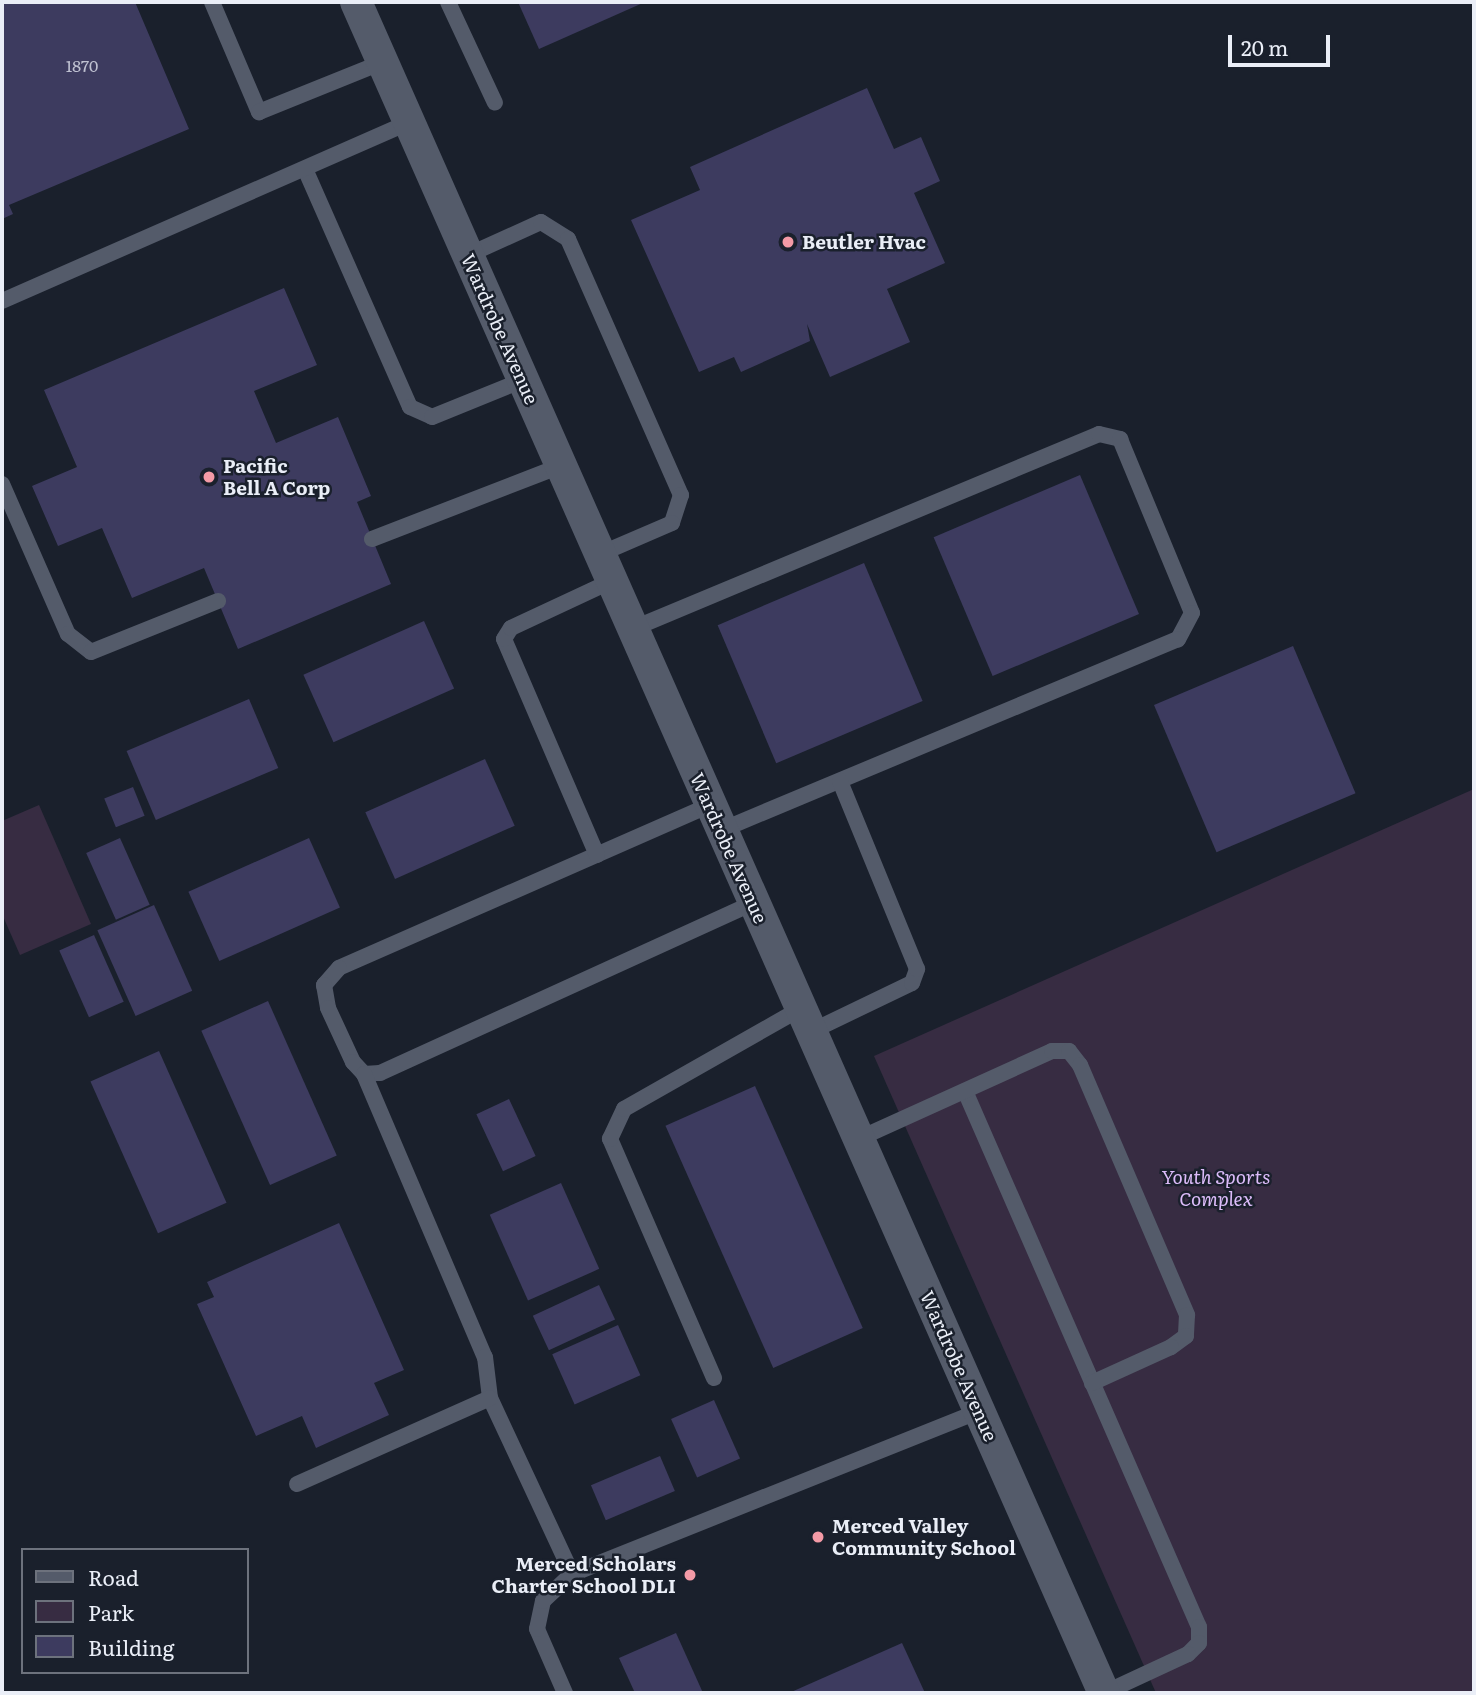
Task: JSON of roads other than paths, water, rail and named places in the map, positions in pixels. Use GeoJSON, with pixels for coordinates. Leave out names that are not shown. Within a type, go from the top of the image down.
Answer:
{"type":"FeatureCollection","features":[{"type":"Feature","properties":{"kind":"street","name":"Wardrobe Avenue"},"geometry":{"type":"LineString","coordinates":[[356,2],[1104,1693]]}},
{"type":"Feature","properties":{"kind":"lane"},"geometry":{"type":"LineString","coordinates":[[212,2],[259,112],[383,62]]}},
{"type":"Feature","properties":{"kind":"lane"},"geometry":{"type":"LineString","coordinates":[[448,2],[495,103]]}},
{"type":"Feature","properties":{"kind":"lane"},"geometry":{"type":"LineString","coordinates":[[2,301],[409,122]]}},
{"type":"Feature","properties":{"kind":"lane"},"geometry":{"type":"LineString","coordinates":[[305,169],[410,407],[432,416],[523,380]]}},
{"type":"Feature","properties":{"kind":"lane"},"geometry":{"type":"LineString","coordinates":[[468,255],[541,222],[568,239],[681,495],[672,523],[511,628],[504,639],[597,855]]}},
{"type":"Feature","properties":{"kind":"lane"},"geometry":{"type":"LineString","coordinates":[[572,1574],[490,1398],[485,1357],[364,1073],[353,1062],[328,1008],[324,985],[339,968],[597,855],[840,781],[1178,639],[1192,613],[1120,439],[1099,434],[632,629]]}},
{"type":"Feature","properties":{"kind":"lane"},"geometry":{"type":"LineString","coordinates":[[373,539],[560,466]]}},
{"type":"Feature","properties":{"kind":"lane"},"geometry":{"type":"LineString","coordinates":[[2,484],[68,634],[90,652],[218,601]]}},
{"type":"Feature","properties":{"kind":"lane"},"geometry":{"type":"LineString","coordinates":[[714,1378],[610,1139],[625,1109],[805,1020],[912,983],[917,969],[840,781]]}},
{"type":"Feature","properties":{"kind":"lane"},"geometry":{"type":"LineString","coordinates":[[364,1073],[380,1073],[753,903]]}},
{"type":"Feature","properties":{"kind":"lane"},"geometry":{"type":"LineString","coordinates":[[858,1139],[1052,1051],[1069,1051],[1080,1065],[1187,1315],[1186,1336],[1171,1347],[1092,1382]]}},
{"type":"Feature","properties":{"kind":"lane"},"geometry":{"type":"LineString","coordinates":[[965,1091],[1199,1627],[1199,1643],[1188,1654],[1104,1693]]}},
{"type":"Feature","properties":{"kind":"lane"},"geometry":{"type":"LineString","coordinates":[[297,1484],[490,1398]]}},
{"type":"Feature","properties":{"kind":"lane"},"geometry":{"type":"LineString","coordinates":[[565,1693],[537,1629],[543,1601],[572,1574],[979,1411]]}},
{"type":"Feature","properties":{"kind":"place","name":"Beutler Hvac"},"geometry":{"type":"Point","coordinates":[788,242]}},
{"type":"Feature","properties":{"kind":"place","name":"Pacific Bell A Corp"},"geometry":{"type":"Point","coordinates":[209,477]}},
{"type":"Feature","properties":{"kind":"place","name":"Merced Valley Community School"},"geometry":{"type":"Point","coordinates":[818,1537]}},
{"type":"Feature","properties":{"kind":"place","name":"Merced Scholars Charter School DLI"},"geometry":{"type":"Point","coordinates":[690,1575]}},
{"type":"Feature","properties":{"kind":"park label","name":"Youth Sports Complex"},"geometry":{"type":"Point","coordinates":[1216,1188]}}]}
